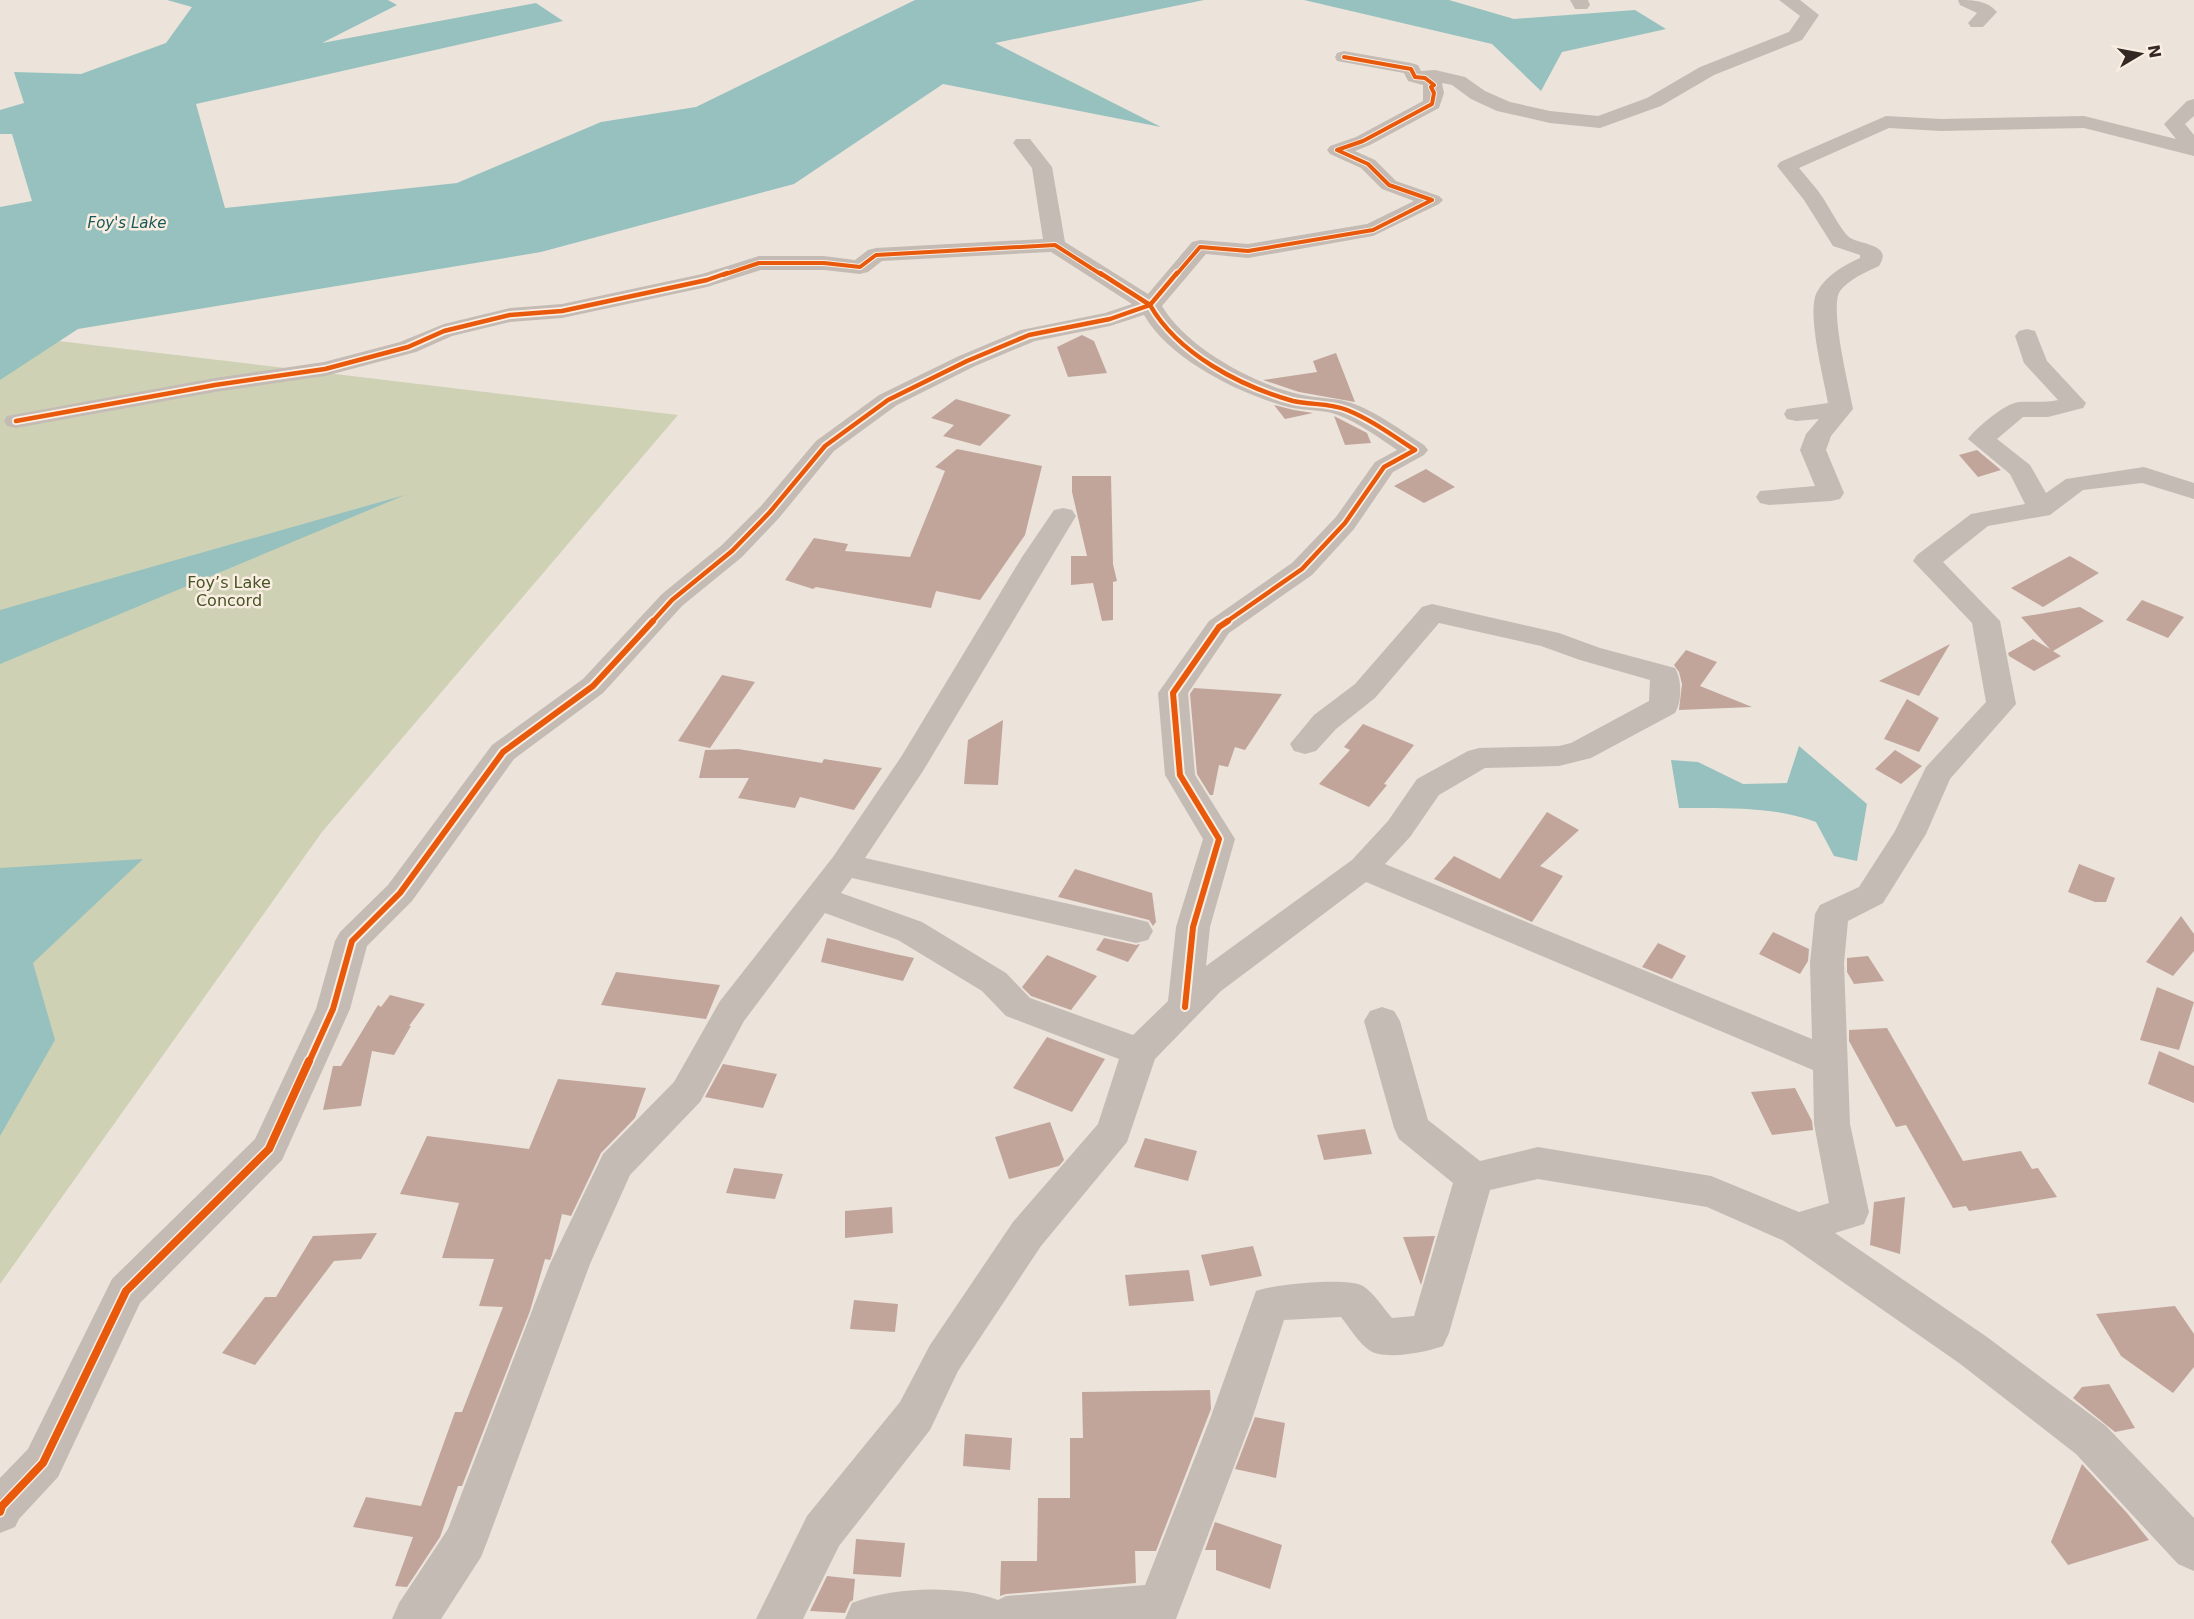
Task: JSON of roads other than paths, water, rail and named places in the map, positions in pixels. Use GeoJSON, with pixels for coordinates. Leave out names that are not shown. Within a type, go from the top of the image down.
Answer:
{"type":"FeatureCollection","features":[{"type":"Feature","properties":{"kind":"street"},"geometry":{"type":"LineString","coordinates":[[1415,77],[1435,76],[1458,81],[1478,95],[1504,107],[1550,117],[1600,122],[1654,102],[1707,71],[1796,36],[1810,15],[1788,0]]}},
{"type":"Feature","properties":{"kind":"street"},"geometry":{"type":"LineString","coordinates":[[1968,0],[1966,1],[1988,12],[1977,23]]}},
{"type":"Feature","properties":{"kind":"street"},"geometry":{"type":"LineString","coordinates":[[1344,57],[1411,69],[1415,77]]}},
{"type":"Feature","properties":{"kind":"street"},"geometry":{"type":"LineString","coordinates":[[0,1512],[2,1506],[43,1463],[126,1291],[269,1149],[333,1010],[352,941],[400,893],[503,752],[593,686],[672,600],[732,551],[770,512],[825,446],[888,400],[967,361],[1029,335],[1110,319],[1150,305],[1200,247],[1248,251],[1373,230],[1432,200],[1389,184],[1368,164],[1337,150],[1363,141],[1431,104],[1434,93],[1431,87],[1434,85],[1425,78],[1415,77]]}},
{"type":"Feature","properties":{"kind":"street"},"geometry":{"type":"LineString","coordinates":[[2194,105],[2174,124],[2194,149]]}},
{"type":"Feature","properties":{"kind":"street"},"geometry":{"type":"LineString","coordinates":[[1841,409],[1824,313],[1826,294],[1845,274],[1871,261],[1871,252],[1841,241],[1812,197],[1787,166],[1886,122],[1941,125],[2084,122],[2194,149]]}},
{"type":"Feature","properties":{"kind":"street"},"geometry":{"type":"LineString","coordinates":[[1023,143],[1041,167],[1055,245]]}},
{"type":"Feature","properties":{"kind":"street"},"geometry":{"type":"LineString","coordinates":[[1373,230],[1397,237]]}},
{"type":"Feature","properties":{"kind":"street"},"geometry":{"type":"LineString","coordinates":[[16,421],[215,385],[325,369],[408,347],[444,332],[510,315],[573,308],[707,280],[759,263],[786,265],[824,262],[860,267],[876,255],[1055,245],[1150,305],[1155,318],[1172,336],[1253,387],[1296,401],[1347,409],[1415,450],[1384,467],[1345,523],[1302,569],[1219,627],[1173,693],[1180,775],[1219,839],[1193,927],[1185,1007]]}},
{"type":"Feature","properties":{"kind":"street"},"geometry":{"type":"LineString","coordinates":[[2027,336],[2036,363],[2074,404],[2048,410],[2017,409],[1981,439],[2021,470],[2041,509]]}},
{"type":"Feature","properties":{"kind":"street"},"geometry":{"type":"LineString","coordinates":[[1796,414],[1841,409]]}},
{"type":"Feature","properties":{"kind":"street"},"geometry":{"type":"LineString","coordinates":[[1769,497],[1831,493],[1813,450],[1819,434],[1841,409]]}},
{"type":"Feature","properties":{"kind":"street"},"geometry":{"type":"LineString","coordinates":[[1798,1229],[1850,1212],[1832,1124],[1827,963],[1832,914],[1871,895],[1910,834],[1937,774],[2001,704],[1986,621],[1927,561],[1980,520],[2041,509],[2075,484],[2144,475],[2194,491]]}},
{"type":"Feature","properties":{"kind":"street"},"geometry":{"type":"LineString","coordinates":[[415,1619],[465,1542],[570,1264],[616,1165],[687,1092],[732,1011],[844,865],[912,764],[1063,516]]}},
{"type":"Feature","properties":{"kind":"street"},"geometry":{"type":"LineString","coordinates":[[778,1619],[823,1531],[915,1416],[944,1358],[1027,1234],[1114,1131],[1139,1052],[1209,982],[1363,868],[1399,829],[1428,787],[1479,758],[1559,756],[1580,751],[1664,706],[1665,675],[1590,654],[1549,639],[1432,613],[1365,691],[1325,722],[1305,744]]}},
{"type":"Feature","properties":{"kind":"street"},"geometry":{"type":"LineString","coordinates":[[844,865],[1136,931]]}},
{"type":"Feature","properties":{"kind":"street"},"geometry":{"type":"LineString","coordinates":[[1363,868],[1831,1062]]}},
{"type":"Feature","properties":{"kind":"street"},"geometry":{"type":"LineString","coordinates":[[819,898],[910,931],[994,982],[1018,1007],[1139,1052]]}},
{"type":"Feature","properties":{"kind":"street"},"geometry":{"type":"LineString","coordinates":[[1382,1021],[1412,1128],[1474,1178]]}},
{"type":"Feature","properties":{"kind":"street"},"geometry":{"type":"LineString","coordinates":[[1474,1178],[1538,1163],[1711,1192],[1798,1229],[1973,1350],[2091,1440],[2194,1549]]}},
{"type":"Feature","properties":{"kind":"street"},"geometry":{"type":"LineString","coordinates":[[1006,1619],[1159,1612],[1231,1419],[1270,1303],[1350,1299],[1383,1337],[1429,1333],[1474,1178]]}},
{"type":"Feature","properties":{"kind":"street"},"geometry":{"type":"LineString","coordinates":[[868,1619],[937,1611],[989,1619]]}},
{"type":"Feature","properties":{"kind":"water","name":"Foy's Lake"},"geometry":{"type":"Polygon","coordinates":[[[167,0],[388,0],[397,5],[322,43],[536,3],[563,21],[196,104],[225,208],[457,183],[601,122],[696,107],[915,0],[1204,0],[995,43],[1161,127],[943,84],[794,184],[541,252],[78,329],[0,380],[0,207],[32,201],[12,134],[0,134],[0,110],[24,103],[14,72],[81,74],[166,43],[192,7],[167,0]]]}},
{"type":"Feature","properties":{"kind":"water"},"geometry":{"type":"Polygon","coordinates":[[[1304,0],[1449,0],[1514,19],[1635,10],[1666,29],[1562,52],[1541,91],[1492,44],[1304,0]]]}},
{"type":"Feature","properties":{"kind":"water"},"geometry":{"type":"Polygon","coordinates":[[[405,495],[0,664],[0,610],[405,495]]]}},
{"type":"Feature","properties":{"kind":"water"},"geometry":{"type":"Polygon","coordinates":[[[1799,746],[1867,804],[1857,861],[1834,856],[1816,822],[1782,813],[1748,809],[1679,808],[1671,760],[1698,762],[1743,784],[1787,783],[1799,746]]]}},
{"type":"Feature","properties":{"kind":"water"},"geometry":{"type":"Polygon","coordinates":[[[143,859],[33,963],[55,1040],[0,1136],[0,868],[143,859]]]}},
{"type":"Feature","properties":{"kind":"park label","name":"Foy’s Lake Concord"},"geometry":{"type":"Point","coordinates":[229,591]}}]}
